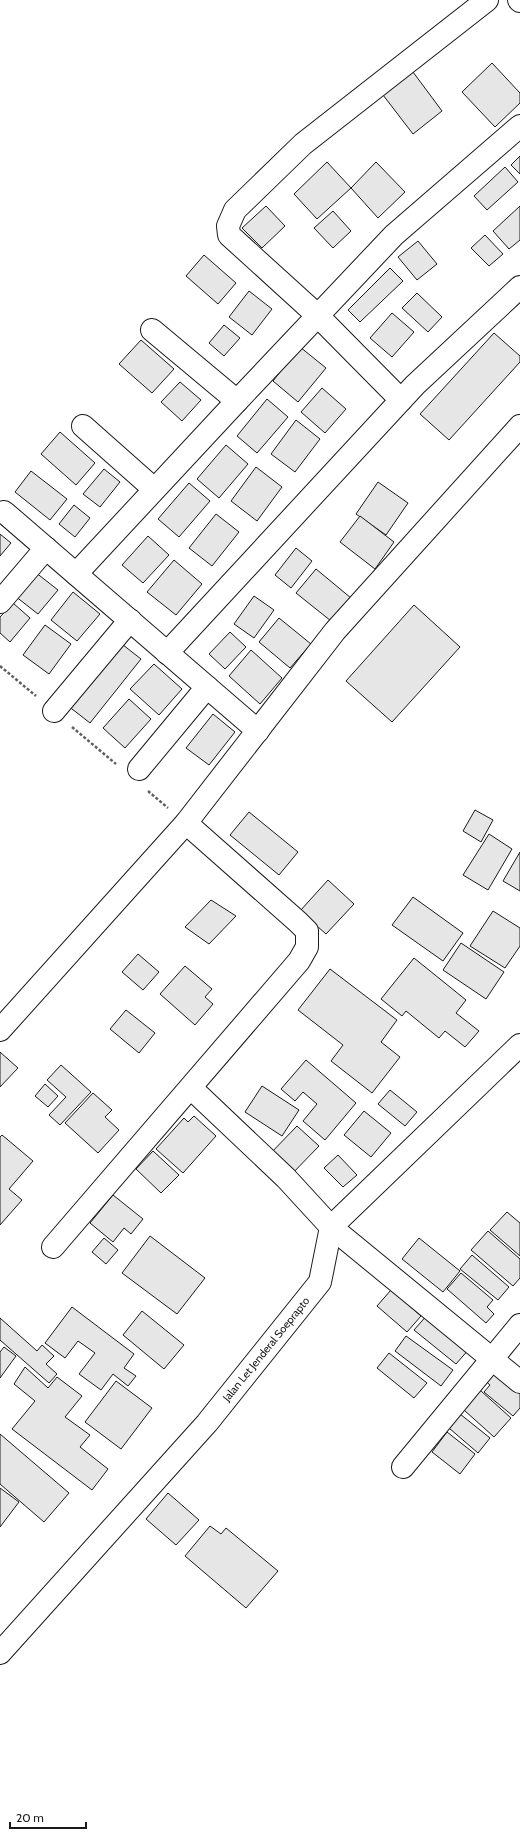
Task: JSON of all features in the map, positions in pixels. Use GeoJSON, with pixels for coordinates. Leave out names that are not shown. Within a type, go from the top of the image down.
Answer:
{"type":"FeatureCollection","features":[{"type":"Feature","properties":{"kind":"street"},"geometry":{"type":"LineString","coordinates":[[401,400],[317,315],[229,235],[228,226],[232,215],[245,200],[303,144],[487,0]]}},
{"type":"Feature","properties":{"kind":"street"},"geometry":{"type":"LineString","coordinates":[[76,574],[317,315],[394,235],[520,126]]}},
{"type":"Feature","properties":{"kind":"street"},"geometry":{"type":"LineString","coordinates":[[168,652],[401,400],[520,287]]}},
{"type":"Feature","properties":{"kind":"street"},"geometry":{"type":"LineString","coordinates":[[152,330],[237,401]]}},
{"type":"Feature","properties":{"kind":"street"},"geometry":{"type":"LineString","coordinates":[[83,426],[154,490]]}},
{"type":"Feature","properties":{"kind":"street"},"geometry":{"type":"LineString","coordinates":[[0,1030],[186,823],[335,631],[520,426]]}},
{"type":"Feature","properties":{"kind":"street"},"geometry":{"type":"LineString","coordinates":[[4,512],[258,731]]}},
{"type":"Feature","properties":{"kind":"street"},"geometry":{"type":"LineString","coordinates":[[0,602],[46,548]]}},
{"type":"Feature","properties":{"kind":"street"},"geometry":{"type":"LineString","coordinates":[[54,711],[130,620]]}},
{"type":"Feature","properties":{"kind":"street"},"geometry":{"type":"LineString","coordinates":[[134,774],[207,687]]}},
{"type":"Feature","properties":{"kind":"street"},"geometry":{"type":"LineString","coordinates":[[52,1247],[299,962],[307,947],[307,931],[186,823]]}},
{"type":"Feature","properties":{"kind":"street"},"geometry":{"type":"LineString","coordinates":[[331,1227],[520,1045]]}},
{"type":"Feature","properties":{"kind":"street"},"geometry":{"type":"LineString","coordinates":[[191,1088],[286,1178],[331,1227],[520,1382]]}},
{"type":"Feature","properties":{"kind":"street","name":"Jalan Let Jenderal Soeprapto"},"geometry":{"type":"LineString","coordinates":[[0,1653],[207,1423],[320,1282],[331,1227]]}},
{"type":"Feature","properties":{"kind":"street"},"geometry":{"type":"LineString","coordinates":[[403,1467],[520,1325]]}},
{"type":"Feature","properties":{"kind":"path"},"geometry":{"type":"LineString","coordinates":[[0,666],[134,774],[186,823]]}},
{"type":"Feature","properties":{"kind":"building"},"geometry":{"type":"Polygon","coordinates":[[[492,63],[520,93],[520,103],[495,127],[462,92],[492,63]]]}},
{"type":"Feature","properties":{"kind":"building"},"geometry":{"type":"Polygon","coordinates":[[[413,72],[442,111],[413,134],[383,95],[413,72]]]}},
{"type":"Feature","properties":{"kind":"building"},"geometry":{"type":"Polygon","coordinates":[[[520,156],[520,174],[511,165],[520,156]]]}},
{"type":"Feature","properties":{"kind":"building"},"geometry":{"type":"Polygon","coordinates":[[[327,162],[351,188],[317,219],[294,194],[327,162]]]}},
{"type":"Feature","properties":{"kind":"building"},"geometry":{"type":"Polygon","coordinates":[[[376,162],[405,192],[378,218],[351,188],[376,162]]]}},
{"type":"Feature","properties":{"kind":"building"},"geometry":{"type":"Polygon","coordinates":[[[505,167],[518,182],[487,210],[474,196],[505,167]]]}},
{"type":"Feature","properties":{"kind":"building"},"geometry":{"type":"Polygon","coordinates":[[[266,206],[285,226],[262,248],[242,228],[266,206]]]}},
{"type":"Feature","properties":{"kind":"building"},"geometry":{"type":"Polygon","coordinates":[[[520,206],[520,240],[509,249],[493,231],[520,206]]]}},
{"type":"Feature","properties":{"kind":"building"},"geometry":{"type":"Polygon","coordinates":[[[333,211],[351,231],[333,248],[314,228],[333,211]]]}},
{"type":"Feature","properties":{"kind":"building"},"geometry":{"type":"Polygon","coordinates":[[[485,235],[503,254],[489,266],[471,248],[485,235]]]}},
{"type":"Feature","properties":{"kind":"building"},"geometry":{"type":"Polygon","coordinates":[[[418,241],[437,264],[417,280],[398,257],[418,241]]]}},
{"type":"Feature","properties":{"kind":"building"},"geometry":{"type":"Polygon","coordinates":[[[204,255],[236,283],[218,304],[186,276],[204,255]]]}},
{"type":"Feature","properties":{"kind":"building"},"geometry":{"type":"Polygon","coordinates":[[[390,268],[403,281],[360,322],[348,310],[390,268]]]}},
{"type":"Feature","properties":{"kind":"building"},"geometry":{"type":"Polygon","coordinates":[[[249,291],[272,309],[252,335],[229,317],[249,291]]]}},
{"type":"Feature","properties":{"kind":"building"},"geometry":{"type":"Polygon","coordinates":[[[417,293],[442,317],[428,332],[402,308],[417,293]]]}},
{"type":"Feature","properties":{"kind":"building"},"geometry":{"type":"Polygon","coordinates":[[[392,313],[414,332],[392,357],[370,338],[392,313]]]}},
{"type":"Feature","properties":{"kind":"building"},"geometry":{"type":"Polygon","coordinates":[[[224,325],[240,338],[224,356],[209,343],[224,325]]]}},
{"type":"Feature","properties":{"kind":"building"},"geometry":{"type":"Polygon","coordinates":[[[494,333],[520,356],[520,362],[449,440],[420,414],[494,333]]]}},
{"type":"Feature","properties":{"kind":"building"},"geometry":{"type":"Polygon","coordinates":[[[141,340],[174,369],[152,393],[119,364],[141,340]]]}},
{"type":"Feature","properties":{"kind":"building"},"geometry":{"type":"Polygon","coordinates":[[[300,347],[326,368],[298,402],[273,381],[300,347]]]}},
{"type":"Feature","properties":{"kind":"building"},"geometry":{"type":"Polygon","coordinates":[[[180,382],[201,400],[182,421],[161,402],[180,382]]]}},
{"type":"Feature","properties":{"kind":"building"},"geometry":{"type":"Polygon","coordinates":[[[322,388],[346,409],[325,433],[301,412],[322,388]]]}},
{"type":"Feature","properties":{"kind":"building"},"geometry":{"type":"Polygon","coordinates":[[[267,399],[288,417],[257,453],[237,436],[267,399]]]}},
{"type":"Feature","properties":{"kind":"building"},"geometry":{"type":"Polygon","coordinates":[[[296,420],[320,439],[295,472],[271,454],[296,420]]]}},
{"type":"Feature","properties":{"kind":"building"},"geometry":{"type":"Polygon","coordinates":[[[60,432],[95,463],[76,485],[41,454],[60,432]]]}},
{"type":"Feature","properties":{"kind":"building"},"geometry":{"type":"Polygon","coordinates":[[[226,445],[248,464],[219,498],[197,479],[226,445]]]}},
{"type":"Feature","properties":{"kind":"building"},"geometry":{"type":"Polygon","coordinates":[[[256,467],[282,487],[257,521],[231,501],[256,467]]]}},
{"type":"Feature","properties":{"kind":"building"},"geometry":{"type":"Polygon","coordinates":[[[104,469],[120,482],[100,507],[83,494],[104,469]]]}},
{"type":"Feature","properties":{"kind":"building"},"geometry":{"type":"Polygon","coordinates":[[[31,471],[67,499],[50,520],[15,492],[31,471]]]}},
{"type":"Feature","properties":{"kind":"building"},"geometry":{"type":"Polygon","coordinates":[[[378,482],[408,503],[386,535],[356,514],[378,482]]]}},
{"type":"Feature","properties":{"kind":"building"},"geometry":{"type":"Polygon","coordinates":[[[189,483],[210,501],[179,537],[158,519],[189,483]]]}},
{"type":"Feature","properties":{"kind":"building"},"geometry":{"type":"Polygon","coordinates":[[[74,505],[90,518],[75,537],[59,524],[74,505]]]}},
{"type":"Feature","properties":{"kind":"building"},"geometry":{"type":"Polygon","coordinates":[[[216,514],[239,532],[212,566],[189,548],[216,514]]]}},
{"type":"Feature","properties":{"kind":"building"},"geometry":{"type":"Polygon","coordinates":[[[360,516],[394,542],[375,569],[340,542],[360,516]]]}},
{"type":"Feature","properties":{"kind":"building"},"geometry":{"type":"Polygon","coordinates":[[[0,534],[11,543],[0,556],[0,534]]]}},
{"type":"Feature","properties":{"kind":"building"},"geometry":{"type":"Polygon","coordinates":[[[148,536],[169,555],[143,583],[122,565],[148,536]]]}},
{"type":"Feature","properties":{"kind":"building"},"geometry":{"type":"Polygon","coordinates":[[[296,548],[312,561],[291,588],[275,575],[296,548]]]}},
{"type":"Feature","properties":{"kind":"building"},"geometry":{"type":"Polygon","coordinates":[[[174,560],[202,584],[176,615],[147,592],[174,560]]]}},
{"type":"Feature","properties":{"kind":"building"},"geometry":{"type":"Polygon","coordinates":[[[316,569],[351,598],[331,621],[296,593],[316,569]]]}},
{"type":"Feature","properties":{"kind":"building"},"geometry":{"type":"Polygon","coordinates":[[[35,572],[58,590],[38,614],[15,596],[35,572]]]}},
{"type":"Feature","properties":{"kind":"building"},"geometry":{"type":"Polygon","coordinates":[[[73,592],[100,614],[77,641],[51,620],[73,592]]]}},
{"type":"Feature","properties":{"kind":"building"},"geometry":{"type":"Polygon","coordinates":[[[254,596],[274,610],[254,638],[234,624],[254,596]]]}},
{"type":"Feature","properties":{"kind":"building"},"geometry":{"type":"Polygon","coordinates":[[[13,603],[30,618],[10,642],[0,633],[0,617],[13,603]]]}},
{"type":"Feature","properties":{"kind":"building"},"geometry":{"type":"Polygon","coordinates":[[[414,605],[460,647],[392,722],[346,681],[414,605]]]}},
{"type":"Feature","properties":{"kind":"building"},"geometry":{"type":"Polygon","coordinates":[[[279,618],[311,644],[290,668],[259,642],[279,618]]]}},
{"type":"Feature","properties":{"kind":"building"},"geometry":{"type":"Polygon","coordinates":[[[45,625],[71,644],[49,674],[23,655],[45,625]]]}},
{"type":"Feature","properties":{"kind":"building"},"geometry":{"type":"Polygon","coordinates":[[[230,632],[246,647],[225,669],[209,654],[230,632]]]}},
{"type":"Feature","properties":{"kind":"building"},"geometry":{"type":"Polygon","coordinates":[[[118,641],[141,659],[90,723],[67,705],[118,641]]]}},
{"type":"Feature","properties":{"kind":"building"},"geometry":{"type":"Polygon","coordinates":[[[251,650],[282,678],[260,704],[229,676],[251,650]]]}},
{"type":"Feature","properties":{"kind":"building"},"geometry":{"type":"Polygon","coordinates":[[[154,664],[182,689],[159,715],[130,689],[154,664]]]}},
{"type":"Feature","properties":{"kind":"building"},"geometry":{"type":"Polygon","coordinates":[[[129,699],[151,719],[125,748],[103,728],[129,699]]]}},
{"type":"Feature","properties":{"kind":"building"},"geometry":{"type":"Polygon","coordinates":[[[213,714],[235,732],[209,765],[186,748],[213,714]]]}},
{"type":"Feature","properties":{"kind":"building"},"geometry":{"type":"Polygon","coordinates":[[[475,810],[493,820],[481,842],[463,831],[475,810]]]}},
{"type":"Feature","properties":{"kind":"building"},"geometry":{"type":"Polygon","coordinates":[[[249,812],[298,852],[279,875],[230,835],[249,812]]]}},
{"type":"Feature","properties":{"kind":"building"},"geometry":{"type":"Polygon","coordinates":[[[489,834],[512,849],[488,890],[463,875],[489,834]]]}},
{"type":"Feature","properties":{"kind":"building"},"geometry":{"type":"Polygon","coordinates":[[[520,852],[520,891],[503,881],[520,852]]]}},
{"type":"Feature","properties":{"kind":"building"},"geometry":{"type":"Polygon","coordinates":[[[328,880],[354,904],[326,934],[300,911],[328,880]]]}},
{"type":"Feature","properties":{"kind":"building"},"geometry":{"type":"Polygon","coordinates":[[[413,897],[463,933],[443,961],[392,925],[413,897]]]}},
{"type":"Feature","properties":{"kind":"building"},"geometry":{"type":"Polygon","coordinates":[[[211,900],[236,916],[209,944],[185,927],[211,900]]]}},
{"type":"Feature","properties":{"kind":"building"},"geometry":{"type":"Polygon","coordinates":[[[493,911],[520,928],[520,946],[505,968],[470,946],[493,911]]]}},
{"type":"Feature","properties":{"kind":"building"},"geometry":{"type":"Polygon","coordinates":[[[461,943],[504,972],[486,999],[443,970],[461,943]]]}},
{"type":"Feature","properties":{"kind":"building"},"geometry":{"type":"Polygon","coordinates":[[[138,954],[159,972],[143,990],[122,972],[138,954]]]}},
{"type":"Feature","properties":{"kind":"building"},"geometry":{"type":"Polygon","coordinates":[[[414,958],[466,1000],[456,1013],[479,1031],[465,1047],[445,1031],[439,1038],[406,1011],[402,1016],[381,999],[414,958]]]}},
{"type":"Feature","properties":{"kind":"building"},"geometry":{"type":"Polygon","coordinates":[[[185,966],[212,989],[205,997],[213,1004],[195,1025],[160,994],[185,966]]]}},
{"type":"Feature","properties":{"kind":"building"},"geometry":{"type":"Polygon","coordinates":[[[330,969],[397,1020],[381,1042],[400,1057],[372,1093],[331,1061],[343,1045],[298,1010],[330,969]]]}},
{"type":"Feature","properties":{"kind":"building"},"geometry":{"type":"Polygon","coordinates":[[[126,1010],[155,1033],[139,1053],[110,1029],[126,1010]]]}},
{"type":"Feature","properties":{"kind":"building"},"geometry":{"type":"Polygon","coordinates":[[[0,1052],[18,1068],[0,1087],[0,1052]]]}},
{"type":"Feature","properties":{"kind":"building"},"geometry":{"type":"Polygon","coordinates":[[[306,1060],[356,1103],[325,1140],[303,1121],[317,1104],[303,1092],[295,1101],[281,1089],[306,1060]]]}},
{"type":"Feature","properties":{"kind":"building"},"geometry":{"type":"Polygon","coordinates":[[[61,1065],[91,1092],[60,1125],[49,1115],[66,1097],[47,1080],[61,1065]]]}},
{"type":"Feature","properties":{"kind":"building"},"geometry":{"type":"Polygon","coordinates":[[[45,1084],[58,1096],[48,1107],[35,1096],[45,1084]]]}},
{"type":"Feature","properties":{"kind":"building"},"geometry":{"type":"Polygon","coordinates":[[[262,1086],[299,1110],[282,1136],[245,1112],[262,1086]]]}},
{"type":"Feature","properties":{"kind":"building"},"geometry":{"type":"Polygon","coordinates":[[[390,1090],[417,1112],[405,1126],[378,1104],[390,1090]]]}},
{"type":"Feature","properties":{"kind":"building"},"geometry":{"type":"Polygon","coordinates":[[[93,1093],[112,1110],[105,1117],[119,1130],[98,1153],[65,1123],[93,1093]]]}},
{"type":"Feature","properties":{"kind":"building"},"geometry":{"type":"Polygon","coordinates":[[[364,1111],[391,1133],[371,1157],[344,1135],[364,1111]]]}},
{"type":"Feature","properties":{"kind":"building"},"geometry":{"type":"Polygon","coordinates":[[[194,1116],[216,1136],[183,1173],[156,1149],[184,1118],[188,1122],[194,1116]]]}},
{"type":"Feature","properties":{"kind":"building"},"geometry":{"type":"Polygon","coordinates":[[[297,1126],[319,1146],[288,1178],[267,1157],[297,1126]]]}},
{"type":"Feature","properties":{"kind":"building"},"geometry":{"type":"Polygon","coordinates":[[[2,1135],[33,1161],[9,1189],[22,1200],[0,1225],[0,1137],[2,1135]]]}},
{"type":"Feature","properties":{"kind":"building"},"geometry":{"type":"Polygon","coordinates":[[[153,1151],[179,1175],[161,1193],[136,1169],[153,1151]]]}},
{"type":"Feature","properties":{"kind":"building"},"geometry":{"type":"Polygon","coordinates":[[[338,1155],[357,1175],[343,1187],[324,1168],[338,1155]]]}},
{"type":"Feature","properties":{"kind":"building"},"geometry":{"type":"Polygon","coordinates":[[[113,1195],[143,1219],[131,1234],[124,1228],[113,1242],[90,1223],[113,1195]]]}},
{"type":"Feature","properties":{"kind":"building"},"geometry":{"type":"Polygon","coordinates":[[[507,1212],[520,1223],[520,1256],[490,1230],[507,1212]]]}},
{"type":"Feature","properties":{"kind":"building"},"geometry":{"type":"Polygon","coordinates":[[[488,1231],[520,1259],[520,1278],[513,1286],[471,1250],[488,1231]]]}},
{"type":"Feature","properties":{"kind":"building"},"geometry":{"type":"Polygon","coordinates":[[[150,1236],[205,1278],[177,1314],[122,1273],[150,1236]]]}},
{"type":"Feature","properties":{"kind":"building"},"geometry":{"type":"Polygon","coordinates":[[[104,1238],[118,1250],[106,1264],[92,1252],[104,1238]]]}},
{"type":"Feature","properties":{"kind":"building"},"geometry":{"type":"Polygon","coordinates":[[[419,1238],[460,1271],[443,1292],[402,1259],[419,1238]]]}},
{"type":"Feature","properties":{"kind":"building"},"geometry":{"type":"Polygon","coordinates":[[[472,1255],[509,1287],[498,1300],[460,1269],[472,1255]]]}},
{"type":"Feature","properties":{"kind":"building"},"geometry":{"type":"Polygon","coordinates":[[[461,1273],[493,1300],[487,1307],[494,1314],[486,1323],[447,1289],[461,1273]]]}},
{"type":"Feature","properties":{"kind":"building"},"geometry":{"type":"Polygon","coordinates":[[[391,1290],[421,1316],[407,1332],[377,1306],[391,1290]]]}},
{"type":"Feature","properties":{"kind":"building"},"geometry":{"type":"Polygon","coordinates":[[[72,1307],[134,1354],[124,1368],[136,1376],[128,1386],[113,1374],[101,1390],[79,1374],[95,1353],[78,1341],[65,1358],[45,1343],[72,1307]]]}},
{"type":"Feature","properties":{"kind":"building"},"geometry":{"type":"Polygon","coordinates":[[[142,1311],[184,1345],[164,1369],[123,1335],[142,1311]]]}},
{"type":"Feature","properties":{"kind":"building"},"geometry":{"type":"Polygon","coordinates":[[[428,1314],[470,1348],[456,1364],[414,1330],[428,1314]]]}},
{"type":"Feature","properties":{"kind":"building"},"geometry":{"type":"Polygon","coordinates":[[[0,1318],[37,1351],[42,1345],[54,1356],[46,1364],[57,1374],[49,1383],[0,1340],[0,1318]]]}},
{"type":"Feature","properties":{"kind":"building"},"geometry":{"type":"Polygon","coordinates":[[[406,1336],[453,1370],[441,1386],[395,1351],[406,1336]]]}},
{"type":"Feature","properties":{"kind":"building"},"geometry":{"type":"Polygon","coordinates":[[[4,1347],[16,1356],[0,1378],[0,1352],[4,1347]]]}},
{"type":"Feature","properties":{"kind":"building"},"geometry":{"type":"Polygon","coordinates":[[[389,1353],[427,1383],[414,1398],[377,1368],[389,1353]]]}},
{"type":"Feature","properties":{"kind":"building"},"geometry":{"type":"Polygon","coordinates":[[[487,1360],[520,1388],[520,1408],[513,1416],[484,1392],[490,1385],[476,1373],[487,1360]]]}},
{"type":"Feature","properties":{"kind":"building"},"geometry":{"type":"Polygon","coordinates":[[[25,1367],[48,1388],[57,1377],[82,1396],[65,1417],[90,1435],[80,1447],[108,1469],[92,1490],[12,1429],[35,1401],[14,1384],[25,1367]]]}},
{"type":"Feature","properties":{"kind":"building"},"geometry":{"type":"Polygon","coordinates":[[[116,1381],[152,1408],[121,1449],[85,1422],[116,1381]]]}},
{"type":"Feature","properties":{"kind":"building"},"geometry":{"type":"Polygon","coordinates":[[[471,1382],[511,1418],[494,1437],[454,1401],[471,1382]]]}},
{"type":"Feature","properties":{"kind":"building"},"geometry":{"type":"Polygon","coordinates":[[[460,1414],[490,1438],[478,1453],[449,1428],[460,1414]]]}},
{"type":"Feature","properties":{"kind":"building"},"geometry":{"type":"Polygon","coordinates":[[[447,1432],[475,1454],[460,1474],[432,1452],[447,1432]]]}},
{"type":"Feature","properties":{"kind":"building"},"geometry":{"type":"Polygon","coordinates":[[[0,1434],[69,1493],[44,1522],[0,1484],[0,1434]]]}},
{"type":"Feature","properties":{"kind":"building"},"geometry":{"type":"Polygon","coordinates":[[[0,1488],[19,1502],[0,1527],[0,1488]]]}},
{"type":"Feature","properties":{"kind":"building"},"geometry":{"type":"Polygon","coordinates":[[[168,1493],[199,1520],[176,1545],[146,1519],[168,1493]]]}},
{"type":"Feature","properties":{"kind":"building"},"geometry":{"type":"Polygon","coordinates":[[[210,1526],[221,1534],[226,1528],[278,1571],[246,1608],[185,1556],[210,1526]]]}}]}
